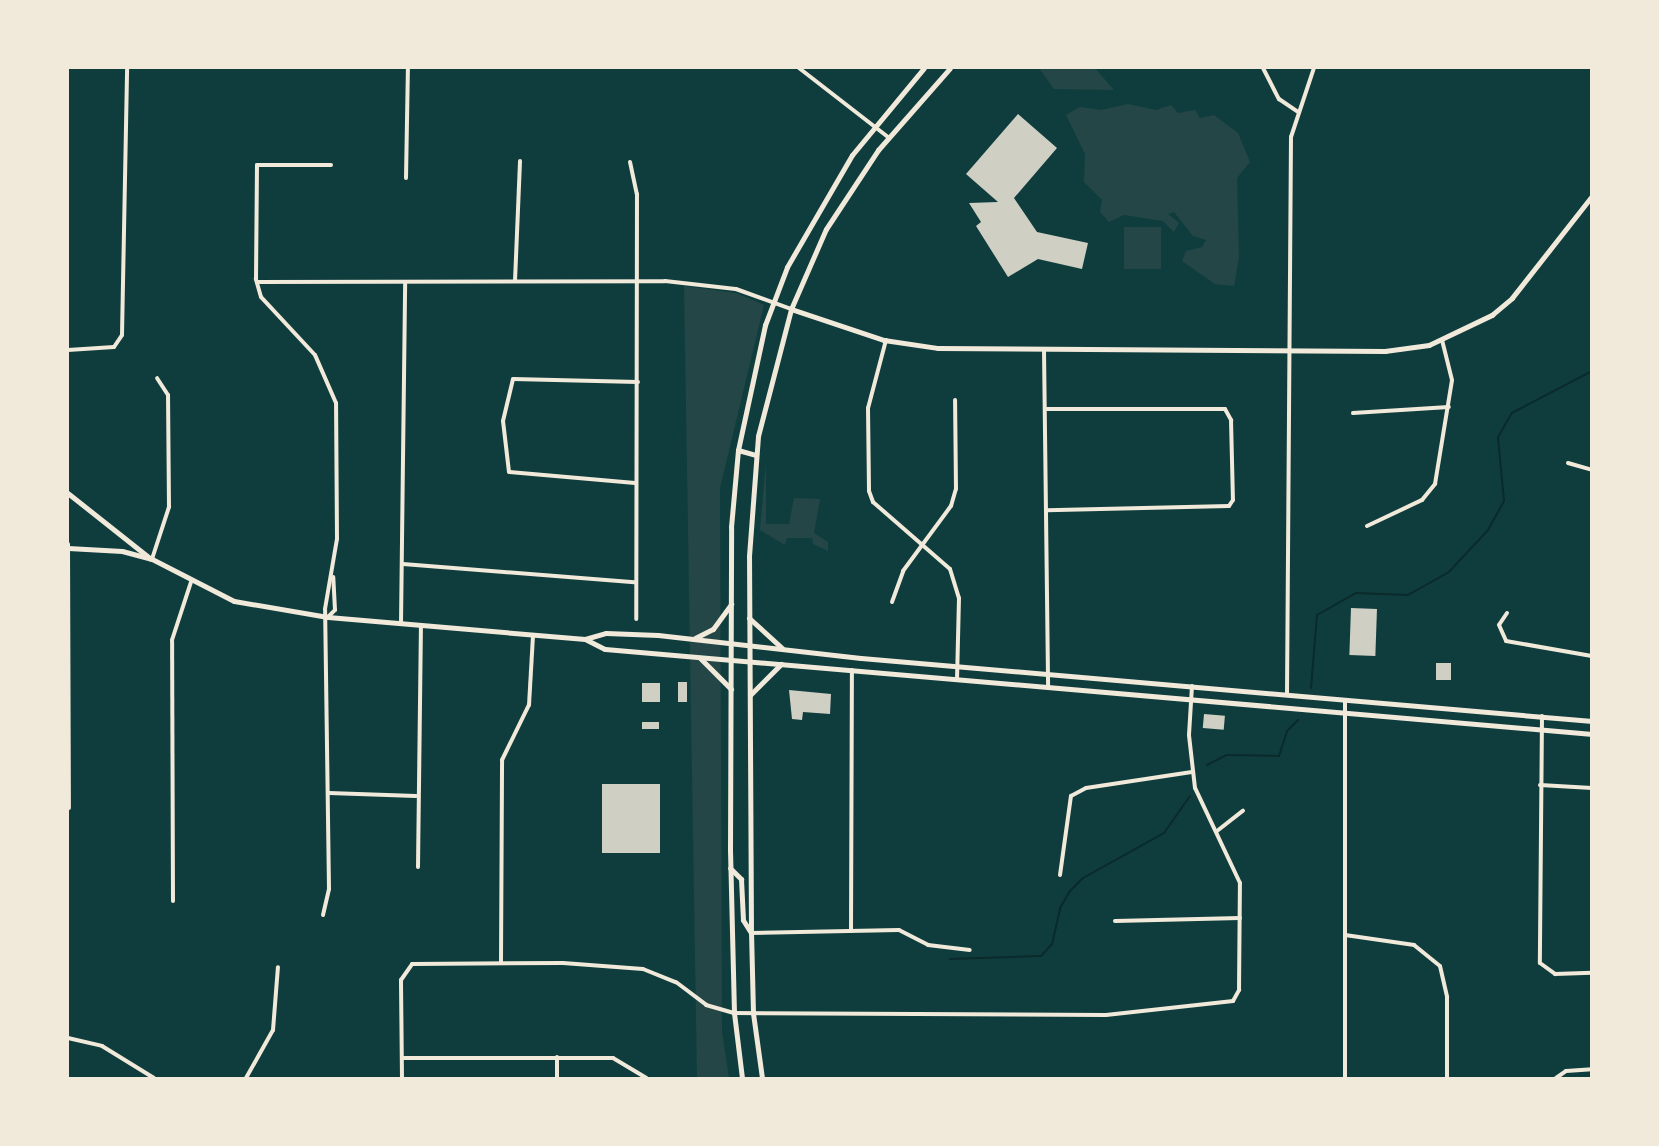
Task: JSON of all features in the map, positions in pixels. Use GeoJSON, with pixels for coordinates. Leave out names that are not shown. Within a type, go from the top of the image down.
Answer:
{"type":"FeatureCollection","features":[{"type":"Feature","properties":{"kind":"main road"},"geometry":{"type":"LineString","coordinates":[[742,1078],[734,1012],[730,868],[732,603],[738,450],[773,302],[810,222],[875,124],[924,68]]}},
{"type":"Feature","properties":{"kind":"main road"},"geometry":{"type":"LineString","coordinates":[[762,1078],[753,1013],[751,933],[749,618],[755,455],[791,309],[826,229],[888,137],[950,68]]}},
{"type":"Feature","properties":{"kind":"main road"},"geometry":{"type":"LineString","coordinates":[[738,450],[755,455]]}},
{"type":"Feature","properties":{"kind":"main road"},"geometry":{"type":"LineString","coordinates":[[68,546],[122,551],[152,559],[191,582],[234,601],[328,617],[585,639],[605,649],[1592,734]]}},
{"type":"Feature","properties":{"kind":"main road"},"geometry":{"type":"LineString","coordinates":[[693,639],[713,629],[732,603]]}},
{"type":"Feature","properties":{"kind":"main road"},"geometry":{"type":"LineString","coordinates":[[749,618],[783,649]]}},
{"type":"Feature","properties":{"kind":"main road"},"geometry":{"type":"LineString","coordinates":[[585,639],[606,633],[693,639],[905,661],[1592,721]]}},
{"type":"Feature","properties":{"kind":"main road"},"geometry":{"type":"LineString","coordinates":[[693,656],[716,669],[732,691]]}},
{"type":"Feature","properties":{"kind":"main road"},"geometry":{"type":"LineString","coordinates":[[904,674],[905,661]]}},
{"type":"Feature","properties":{"kind":"main road"},"geometry":{"type":"LineString","coordinates":[[750,696],[781,664]]}},
{"type":"Feature","properties":{"kind":"main road"},"geometry":{"type":"LineString","coordinates":[[730,868],[741,879],[744,927],[751,933]]}},
{"type":"Feature","properties":{"kind":"street"},"geometry":{"type":"LineString","coordinates":[[68,350],[102,350],[121,339],[127,68]]}},
{"type":"Feature","properties":{"kind":"street"},"geometry":{"type":"LineString","coordinates":[[406,178],[408,68]]}},
{"type":"Feature","properties":{"kind":"street"},"geometry":{"type":"LineString","coordinates":[[799,68],[875,124],[888,137]]}},
{"type":"Feature","properties":{"kind":"street"},"geometry":{"type":"LineString","coordinates":[[1263,68],[1279,99],[1297,111]]}},
{"type":"Feature","properties":{"kind":"street"},"geometry":{"type":"LineString","coordinates":[[1287,695],[1291,137],[1297,111],[1314,68]]}},
{"type":"Feature","properties":{"kind":"street"},"geometry":{"type":"LineString","coordinates":[[515,281],[520,161]]}},
{"type":"Feature","properties":{"kind":"street"},"geometry":{"type":"LineString","coordinates":[[630,162],[637,194],[638,382],[634,582],[636,619]]}},
{"type":"Feature","properties":{"kind":"street"},"geometry":{"type":"LineString","coordinates":[[328,617],[335,610],[333,388],[315,355],[270,313],[257,282],[257,165],[331,165]]}},
{"type":"Feature","properties":{"kind":"street"},"geometry":{"type":"LineString","coordinates":[[257,282],[637,281],[711,284],[886,340],[938,348],[1384,351],[1442,340],[1472,327],[1512,298],[1592,196]]}},
{"type":"Feature","properties":{"kind":"street"},"geometry":{"type":"LineString","coordinates":[[401,623],[405,283]]}},
{"type":"Feature","properties":{"kind":"street"},"geometry":{"type":"LineString","coordinates":[[886,340],[868,408],[869,491],[873,502],[940,556],[956,583],[957,678]]}},
{"type":"Feature","properties":{"kind":"street"},"geometry":{"type":"LineString","coordinates":[[1367,526],[1422,500],[1435,484],[1449,407],[1451,367],[1442,340]]}},
{"type":"Feature","properties":{"kind":"street"},"geometry":{"type":"LineString","coordinates":[[1044,350],[1047,409],[1044,673],[1048,686]]}},
{"type":"Feature","properties":{"kind":"street"},"geometry":{"type":"LineString","coordinates":[[68,493],[152,559],[169,507],[168,396],[157,378]]}},
{"type":"Feature","properties":{"kind":"street"},"geometry":{"type":"LineString","coordinates":[[635,483],[508,472],[503,421],[511,380],[638,382]]}},
{"type":"Feature","properties":{"kind":"street"},"geometry":{"type":"LineString","coordinates":[[892,602],[903,571],[951,506],[956,489],[955,400]]}},
{"type":"Feature","properties":{"kind":"street"},"geometry":{"type":"LineString","coordinates":[[1047,409],[1219,407],[1231,420],[1232,449],[1229,506],[1047,510]]}},
{"type":"Feature","properties":{"kind":"street"},"geometry":{"type":"LineString","coordinates":[[1353,413],[1449,407]]}},
{"type":"Feature","properties":{"kind":"street"},"geometry":{"type":"LineString","coordinates":[[1568,463],[1592,470]]}},
{"type":"Feature","properties":{"kind":"street"},"geometry":{"type":"LineString","coordinates":[[68,546],[69,808]]}},
{"type":"Feature","properties":{"kind":"street"},"geometry":{"type":"LineString","coordinates":[[403,564],[634,582]]}},
{"type":"Feature","properties":{"kind":"street"},"geometry":{"type":"LineString","coordinates":[[322,915],[329,889],[328,617],[333,577]]}},
{"type":"Feature","properties":{"kind":"street"},"geometry":{"type":"LineString","coordinates":[[173,901],[172,640],[191,582]]}},
{"type":"Feature","properties":{"kind":"street"},"geometry":{"type":"LineString","coordinates":[[1507,613],[1499,625],[1506,641],[1592,656]]}},
{"type":"Feature","properties":{"kind":"street"},"geometry":{"type":"LineString","coordinates":[[418,867],[416,796],[421,625]]}},
{"type":"Feature","properties":{"kind":"street"},"geometry":{"type":"LineString","coordinates":[[501,962],[502,760],[529,705],[533,634]]}},
{"type":"Feature","properties":{"kind":"street"},"geometry":{"type":"LineString","coordinates":[[851,931],[852,670]]}},
{"type":"Feature","properties":{"kind":"street"},"geometry":{"type":"LineString","coordinates":[[402,1078],[404,970],[412,964],[501,962],[643,969],[676,982],[706,1005],[734,1012],[753,1013],[1106,1015],[1223,1004],[1237,997],[1240,918],[1236,866],[1217,831],[1192,772],[1192,687]]}},
{"type":"Feature","properties":{"kind":"street"},"geometry":{"type":"LineString","coordinates":[[1345,699],[1345,1078]]}},
{"type":"Feature","properties":{"kind":"street"},"geometry":{"type":"LineString","coordinates":[[1542,716],[1540,963],[1555,974],[1592,973]]}},
{"type":"Feature","properties":{"kind":"street"},"geometry":{"type":"LineString","coordinates":[[1060,875],[1071,796],[1086,788],[1192,772]]}},
{"type":"Feature","properties":{"kind":"street"},"geometry":{"type":"LineString","coordinates":[[1540,785],[1592,788]]}},
{"type":"Feature","properties":{"kind":"street"},"geometry":{"type":"LineString","coordinates":[[329,793],[416,796]]}},
{"type":"Feature","properties":{"kind":"street"},"geometry":{"type":"LineString","coordinates":[[1217,831],[1243,811]]}},
{"type":"Feature","properties":{"kind":"street"},"geometry":{"type":"LineString","coordinates":[[1115,921],[1240,918]]}},
{"type":"Feature","properties":{"kind":"street"},"geometry":{"type":"LineString","coordinates":[[751,933],[899,930],[928,945],[970,950]]}},
{"type":"Feature","properties":{"kind":"street"},"geometry":{"type":"LineString","coordinates":[[1345,935],[1414,945],[1440,966],[1447,997],[1447,1078]]}},
{"type":"Feature","properties":{"kind":"street"},"geometry":{"type":"LineString","coordinates":[[246,1078],[273,1030],[278,967]]}},
{"type":"Feature","properties":{"kind":"street"},"geometry":{"type":"LineString","coordinates":[[68,1038],[102,1046],[154,1078]]}},
{"type":"Feature","properties":{"kind":"street"},"geometry":{"type":"LineString","coordinates":[[403,1058],[613,1058],[646,1078]]}},
{"type":"Feature","properties":{"kind":"street"},"geometry":{"type":"LineString","coordinates":[[557,1058],[557,1078]]}},
{"type":"Feature","properties":{"kind":"street"},"geometry":{"type":"LineString","coordinates":[[1556,1078],[1566,1071],[1592,1070]]}},
{"type":"Feature","properties":{"kind":"shaded area"},"geometry":{"type":"Polygon","coordinates":[[[1039,68],[1095,68],[1114,90],[1054,89],[1039,68]]]}},
{"type":"Feature","properties":{"kind":"shaded area"},"geometry":{"type":"Polygon","coordinates":[[[1128,104],[1156,110],[1171,105],[1178,113],[1195,110],[1200,118],[1214,115],[1238,133],[1250,162],[1237,178],[1239,257],[1234,286],[1215,284],[1182,261],[1186,251],[1202,247],[1206,240],[1193,236],[1174,212],[1168,214],[1179,223],[1174,232],[1163,221],[1124,215],[1109,222],[1100,212],[1102,200],[1084,182],[1085,154],[1066,115],[1080,107],[1101,110],[1128,104]]]}},
{"type":"Feature","properties":{"kind":"shaded area"},"geometry":{"type":"Polygon","coordinates":[[[1124,227],[1161,227],[1161,269],[1124,269],[1124,227]]]}},
{"type":"Feature","properties":{"kind":"shaded area"},"geometry":{"type":"Polygon","coordinates":[[[684,286],[736,293],[764,305],[720,488],[722,1032],[729,1078],[697,1078],[684,286]]]}},
{"type":"Feature","properties":{"kind":"shaded area"},"geometry":{"type":"Polygon","coordinates":[[[766,462],[766,524],[789,524],[794,498],[820,499],[814,533],[828,542],[828,551],[813,544],[812,538],[787,538],[785,545],[760,530],[766,462]]]}},
{"type":"Feature","properties":{"kind":"building"},"geometry":{"type":"Polygon","coordinates":[[[1018,114],[1057,148],[1014,198],[1037,232],[1088,243],[1082,269],[1038,259],[1008,277],[976,226],[981,222],[969,203],[998,202],[966,174],[1018,114]]]}},
{"type":"Feature","properties":{"kind":"building"},"geometry":{"type":"Polygon","coordinates":[[[1351,608],[1377,609],[1375,656],[1349,655],[1351,608]]]}},
{"type":"Feature","properties":{"kind":"building"},"geometry":{"type":"Polygon","coordinates":[[[1436,663],[1451,663],[1451,680],[1436,680],[1436,663]]]}},
{"type":"Feature","properties":{"kind":"building"},"geometry":{"type":"Polygon","coordinates":[[[678,682],[687,682],[687,702],[678,702],[678,682]]]}},
{"type":"Feature","properties":{"kind":"building"},"geometry":{"type":"Polygon","coordinates":[[[642,683],[660,683],[660,702],[642,702],[642,683]]]}},
{"type":"Feature","properties":{"kind":"building"},"geometry":{"type":"Polygon","coordinates":[[[789,690],[831,694],[830,714],[803,712],[802,720],[792,719],[789,690]]]}},
{"type":"Feature","properties":{"kind":"building"},"geometry":{"type":"Polygon","coordinates":[[[1204,714],[1225,716],[1224,730],[1203,728],[1204,714]]]}},
{"type":"Feature","properties":{"kind":"building"},"geometry":{"type":"Polygon","coordinates":[[[642,722],[659,722],[659,729],[642,729],[642,722]]]}},
{"type":"Feature","properties":{"kind":"building"},"geometry":{"type":"Polygon","coordinates":[[[602,784],[660,784],[660,853],[602,853],[602,784]]]}},
{"type":"Feature","properties":{"kind":"waterway"},"geometry":{"type":"LineString","coordinates":[[1311,688],[1317,615],[1356,593],[1408,595],[1449,572],[1488,530],[1504,501],[1498,437],[1512,413],[1592,371]]}},
{"type":"Feature","properties":{"kind":"waterway"},"geometry":{"type":"LineString","coordinates":[[1207,765],[1227,755],[1279,756],[1287,731],[1298,720]]}},
{"type":"Feature","properties":{"kind":"waterway"},"geometry":{"type":"LineString","coordinates":[[950,959],[1041,956],[1052,944],[1060,908],[1070,891],[1083,878],[1164,833],[1190,796]]}}]}
